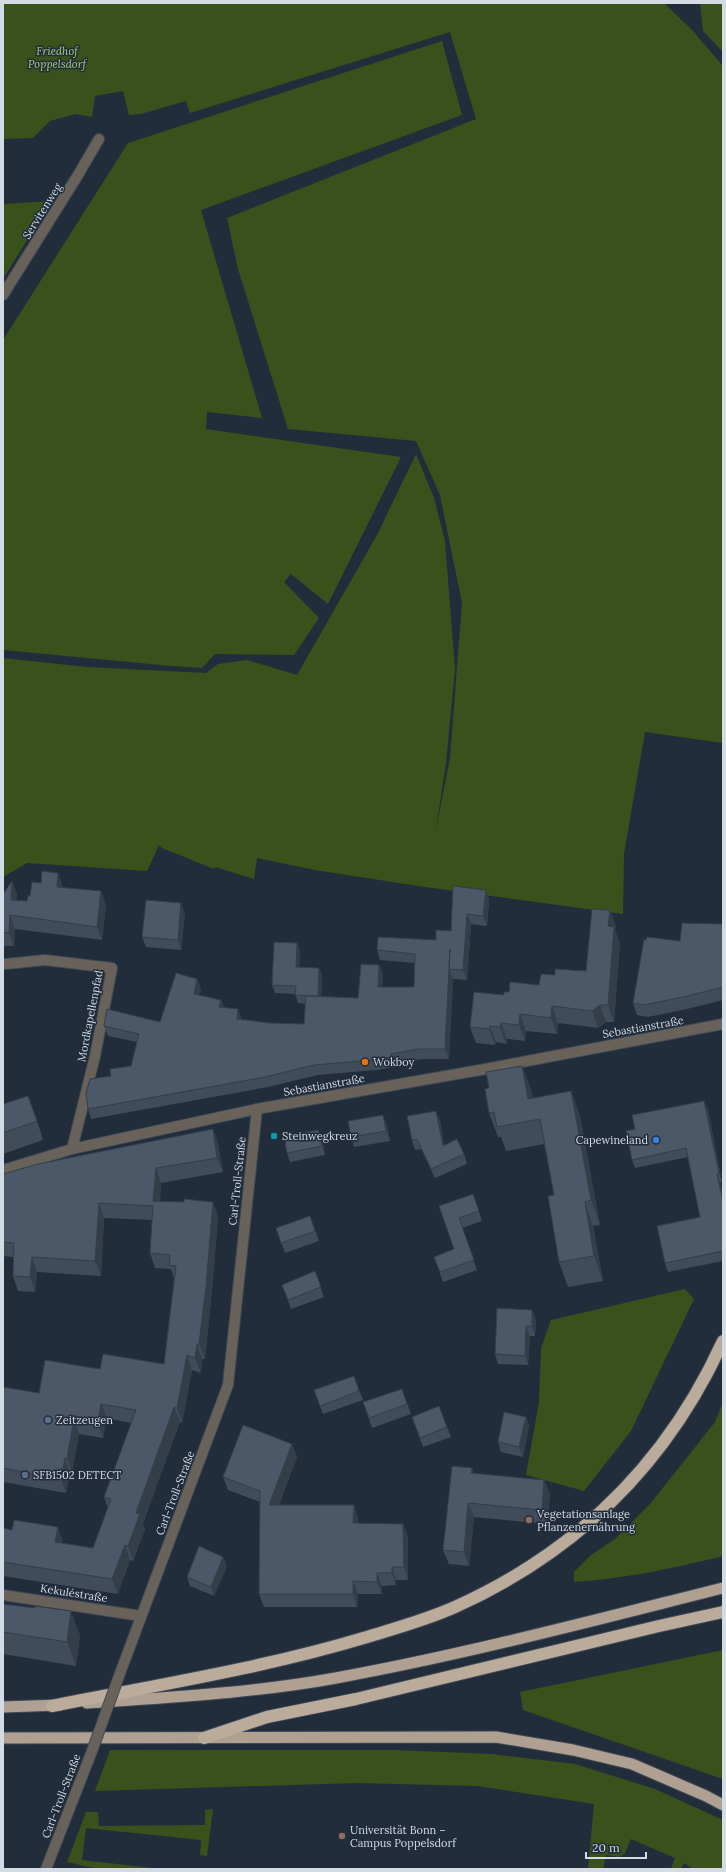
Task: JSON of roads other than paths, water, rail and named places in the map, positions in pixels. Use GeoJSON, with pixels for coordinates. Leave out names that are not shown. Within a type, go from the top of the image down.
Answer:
{"type":"FeatureCollection","features":[{"type":"Feature","properties":{"kind":"highway"},"geometry":{"type":"LineString","coordinates":[[52,1706],[270,1663],[337,1646],[407,1625],[446,1611],[496,1588],[565,1543],[594,1519],[624,1489],[653,1457],[681,1418],[708,1374],[723,1341]]}},
{"type":"Feature","properties":{"kind":"highway"},"geometry":{"type":"LineString","coordinates":[[3,1707],[52,1706],[236,1693],[336,1678],[456,1654],[723,1588]]}},
{"type":"Feature","properties":{"kind":"highway"},"geometry":{"type":"LineString","coordinates":[[204,1738],[267,1717],[356,1699],[723,1612]]}},
{"type":"Feature","properties":{"kind":"highway"},"geometry":{"type":"LineString","coordinates":[[3,1738],[496,1737],[574,1750],[632,1764],[706,1796],[723,1805]]}},
{"type":"Feature","properties":{"kind":"street","name":"Servitenweg"},"geometry":{"type":"LineString","coordinates":[[3,295],[99,139]]}},
{"type":"Feature","properties":{"kind":"street","name":"Mordkapellenpfad"},"geometry":{"type":"LineString","coordinates":[[6,964],[45,960],[112,968],[95,1056],[72,1149]]}},
{"type":"Feature","properties":{"kind":"street","name":"Sebastianstraße"},"geometry":{"type":"LineString","coordinates":[[3,1170],[72,1149],[257,1109],[480,1070],[723,1024]]}},
{"type":"Feature","properties":{"kind":"street","name":"Carl-Troll-Straße"},"geometry":{"type":"LineString","coordinates":[[46,1869],[92,1751],[228,1385],[257,1109]]}},
{"type":"Feature","properties":{"kind":"street","name":"Kekuléstraße"},"geometry":{"type":"LineString","coordinates":[[3,1595],[141,1616]]}},
{"type":"Feature","properties":{"kind":"place","name":"Wokboy"},"geometry":{"type":"Point","coordinates":[365,1062]}},
{"type":"Feature","properties":{"kind":"place","name":"Steinwegkreuz"},"geometry":{"type":"Point","coordinates":[274,1136]}},
{"type":"Feature","properties":{"kind":"place","name":"Capewineland"},"geometry":{"type":"Point","coordinates":[656,1140]}},
{"type":"Feature","properties":{"kind":"place","name":"Zeitzeugen"},"geometry":{"type":"Point","coordinates":[48,1420]}},
{"type":"Feature","properties":{"kind":"place","name":"SFB1502 DETECT"},"geometry":{"type":"Point","coordinates":[25,1475]}},
{"type":"Feature","properties":{"kind":"place","name":"Vegetationsanlage Pflanzenernährung"},"geometry":{"type":"Point","coordinates":[529,1520]}},
{"type":"Feature","properties":{"kind":"place","name":"Universität Bonn – Campus Poppelsdorf"},"geometry":{"type":"Point","coordinates":[342,1836]}},
{"type":"Feature","properties":{"kind":"park label","name":"Friedhof Poppelsdorf"},"geometry":{"type":"Point","coordinates":[57,57]}}]}
